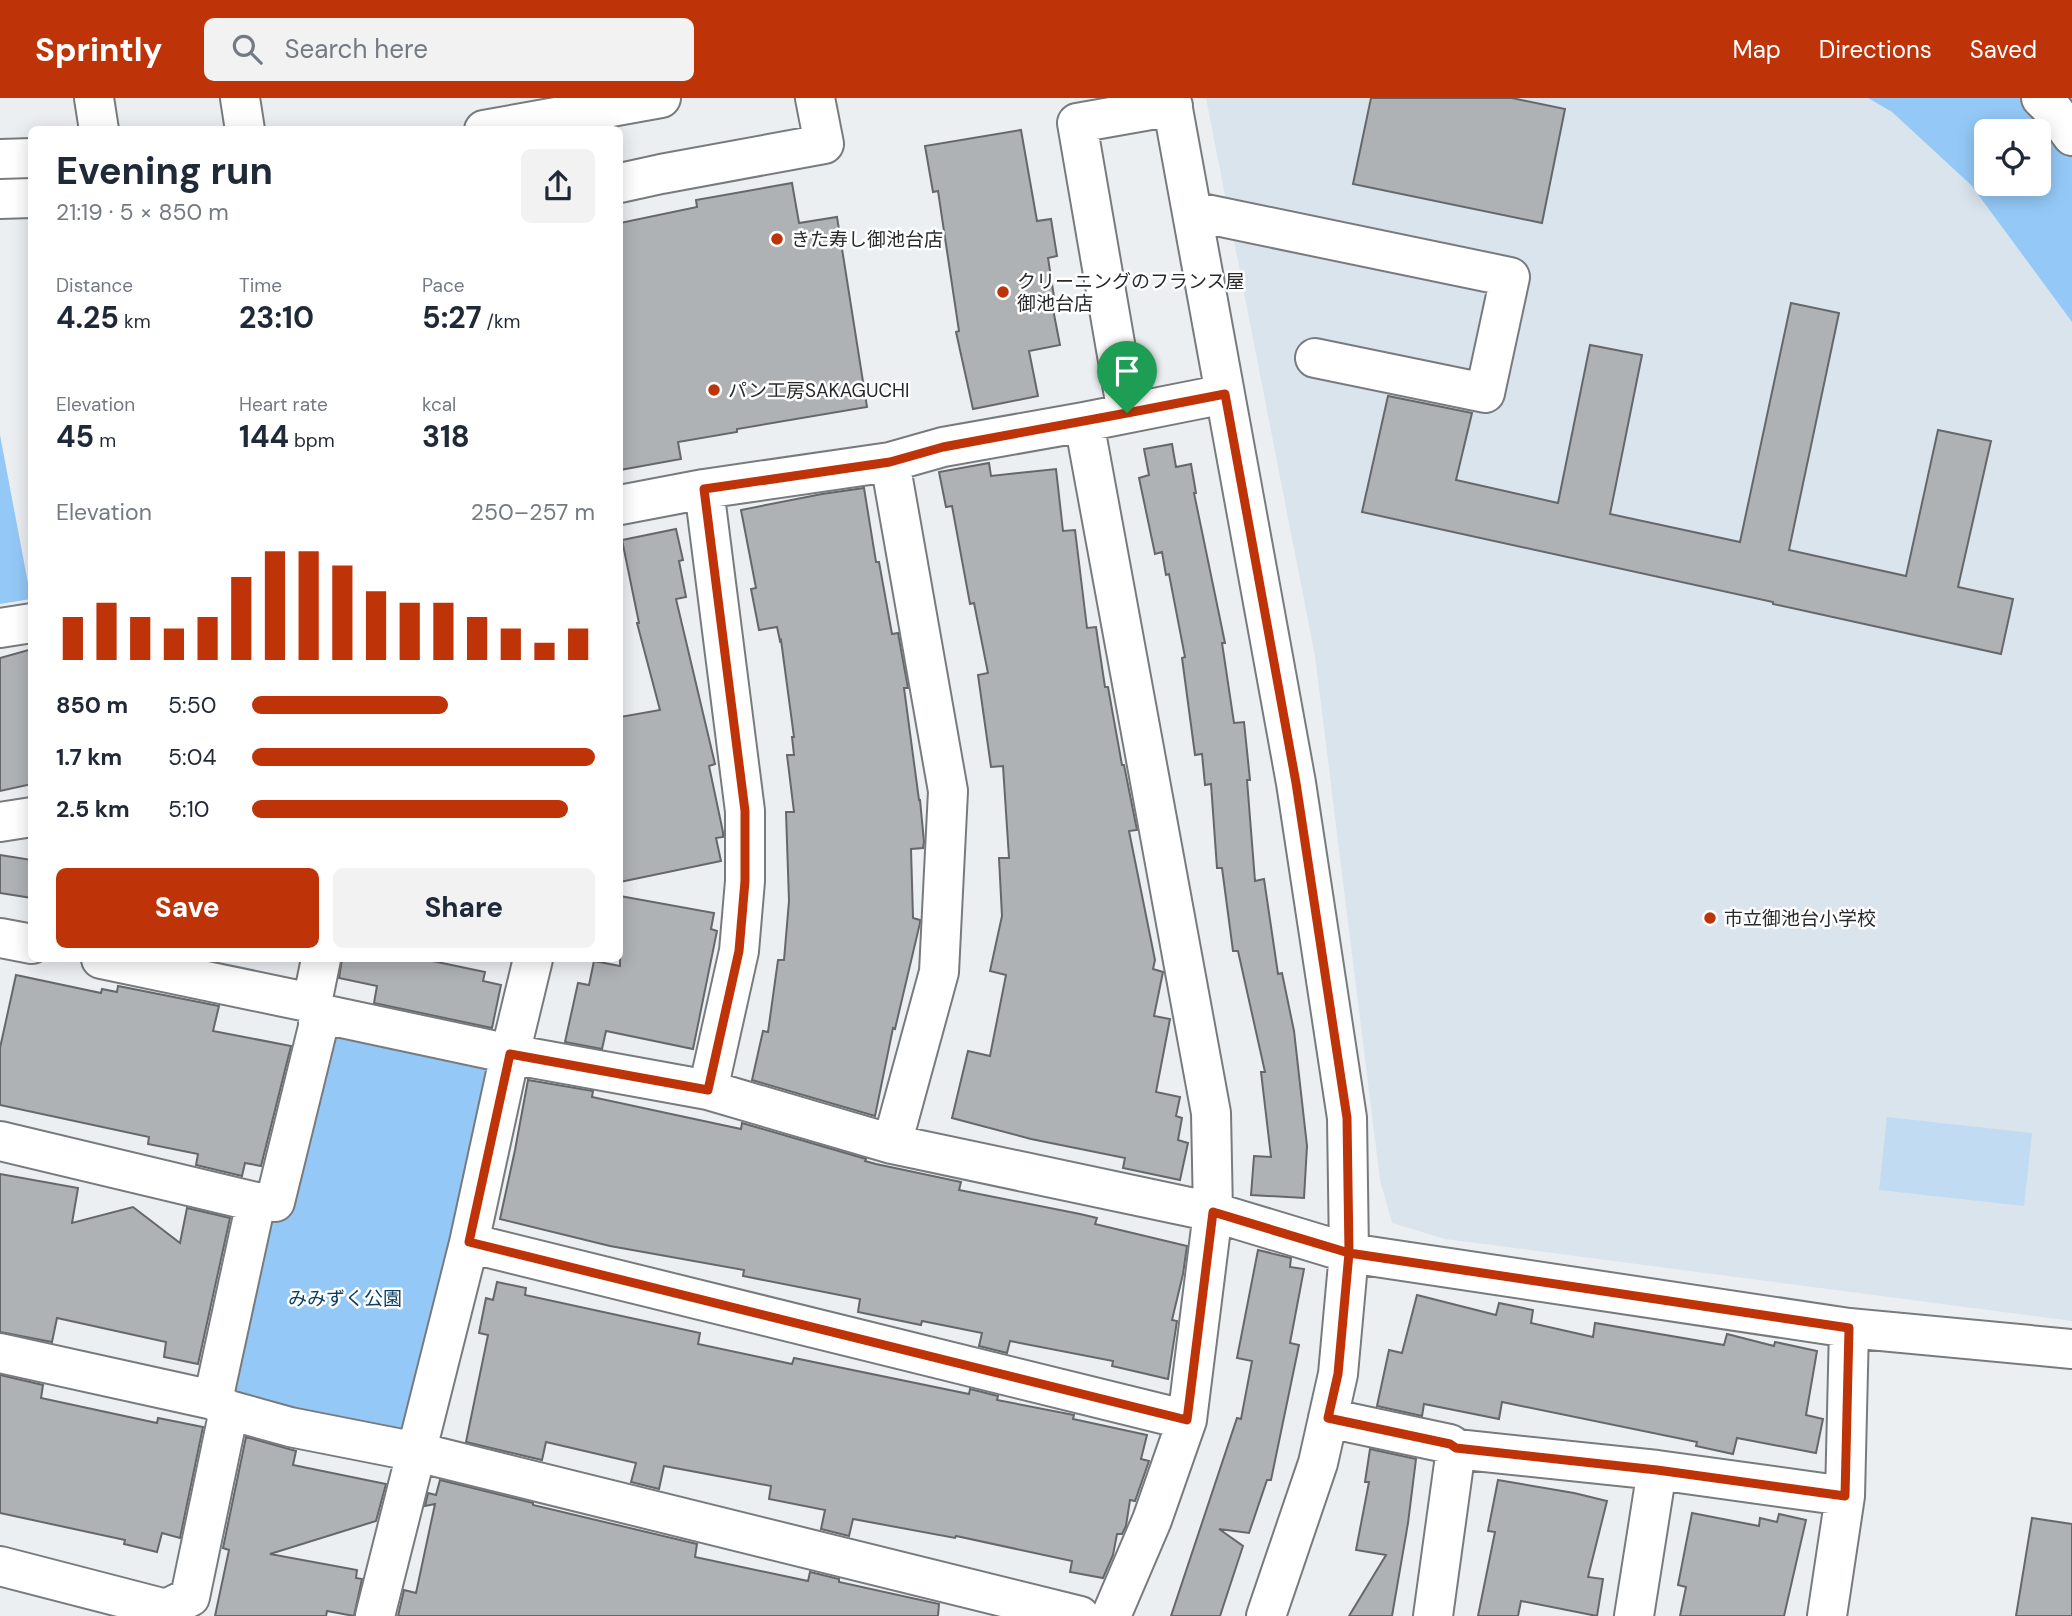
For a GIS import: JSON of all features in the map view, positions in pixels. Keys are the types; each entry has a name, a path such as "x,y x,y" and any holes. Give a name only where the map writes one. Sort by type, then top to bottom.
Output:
{"street":[{"path":"94,98 98,126"},
{"path":"240,98 244,126"},
{"path":"506,126 661,98"},
{"path":"623,182 824,145 815,98"},
{"path":"2041,98 2072,135"},
{"path":"1127,413 1077,123 1172,102 1296,783 1347,1118 1349,1253 1338,1374 1318,1463 1266,1616"},
{"path":"0,159 28,158"},
{"path":"0,199 28,198"},
{"path":"1192,211 1510,277 1485,393 1315,358"},
{"path":"623,504 704,489 890,462 943,447 1225,394"},
{"path":"1084,422 1210,1113 1213,1212 1187,1420 1152,1520 1111,1616"},
{"path":"890,462 948,791 939,972 892,1144"},
{"path":"704,489 745,811 745,881 739,951 708,1090"},
{"path":"0,628 28,624"},
{"path":"0,822 28,818"},
{"path":"0,938 28,943"},
{"path":"114,962 510,1054 708,1090 892,1144 1213,1212 1349,1253 1849,1328 2072,1349"},
{"path":"0,1141 256,1202 275,1202 318,1027 315,1008 321,962"},
{"path":"374,1616 469,1242 532,962"},
{"path":"0,1566 166,1612 190,1597 256,1202"},
{"path":"469,1242 1187,1420"},
{"path":"1826,1616 1845,1496 1849,1328"},
{"path":"0,1353 221,1405 290,1427 417,1452 1080,1616"},
{"path":"1328,1418 1450,1444 1456,1448 1657,1470 1845,1496"},
{"path":"1433,1616 1456,1448"},
{"path":"1634,1616 1657,1470"}],"shaded area":[{"name":"市立御池台小学校","path":"1206,98 1868,98 1892,112 1971,185 1974,196 1979,196 2072,322 2072,1321 1445,1239 1392,1223 1380,1180 1315,656"},
{"path":"1887,1117 2032,1133 2024,1206 1879,1190"}],"green space":[{"path":"1868,98 2072,98 2072,322 1979,196 2051,196 2051,119 1974,119 1974,189 1892,112"},
{"path":"0,435 28,583 28,599 0,604"},
{"name":"みみずく公園","path":"318,1027 493,1069 401,1447 226,1404"}],"building":[{"path":"1371,98 1512,98 1565,109 1542,223 1353,184"},
{"path":"1021,130 1037,221 1051,219 1057,256 1048,258 1055,303 1052,304 1060,345 1029,351 1038,396 973,409 956,332 959,331 938,191 933,192 925,146"},
{"path":"792,183 799,223 837,217 867,407 678,442 681,459 623,469 623,222 697,207 696,200"},
{"path":"1791,303 1839,313 1789,550 1906,576 1938,430 1991,441 1958,587 2013,599 2001,654 1362,512 1388,396 1472,413 1456,480 1558,503 1590,345 1642,355 1610,514 1740,542"},
{"path":"1172,444 1176,467 1191,464 1194,493 1225,643 1222,643 1234,723 1244,722 1255,881 1264,879 1278,974 1282,973 1294,1031 1307,1146 1304,1198 1251,1195 1254,1156 1271,1157 1261,1072 1265,1072 1238,951 1233,951 1222,868 1217,868 1211,784 1205,785 1202,754 1195,755 1182,658 1185,657 1169,574 1166,575 1162,552 1155,554 1139,478 1149,475 1144,449"},
{"path":"989,463 991,476 1056,469 1063,531 1075,530 1087,628 1096,627 1105,687 1108,687 1137,830 1129,831 1155,960 1153,969 1163,972 1154,1016 1170,1019 1156,1092 1180,1097 1176,1116 1182,1118 1178,1140 1188,1143 1180,1180 1123,1168 1125,1158 1031,1139 952,1118 968,1051 990,1056 1006,975 990,971 1002,916 999,858 1009,858 1003,766 991,767 978,675 988,673 974,603 970,604 952,506 946,507 939,472"},
{"path":"864,488 876,562 879,562 892,634 898,633 908,688 904,688 924,842 923,848 911,849 913,918 920,920 920,923 895,1029 893,1028 875,1116 752,1080 763,1031 768,1032 778,960 784,960 789,901 786,812 794,812 787,755 794,755 794,737 777,627 759,630 751,589 756,588 741,510"},
{"path":"676,529 683,560 679,561 686,597 676,599 715,764 709,766 723,837 716,838 721,861 623,881 623,716 660,710 637,623 623,540"},
{"path":"28,650 28,785 0,791 0,658"},
{"path":"0,855 28,859 28,897 0,893"},
{"path":"623,897 714,913 711,929 717,931 693,1049 606,1031 602,1049 565,1042 578,983 589,985 594,962 620,966 620,962 623,962"},
{"path":"342,962 437,962 485,972 483,981 501,985 492,1028 374,1003 377,986 339,978"},
{"path":"16,975 101,993 102,989 117,992 118,986 219,1006 213,1031 291,1046 261,1166 245,1163 242,1176 196,1165 198,1154 148,1144 149,1137 0,1105 0,1048"},
{"path":"528,1080 593,1091 592,1097 741,1129 742,1123 876,1164 961,1182 959,1190 1097,1218 1095,1224 1187,1246 1172,1320 1177,1321 1168,1379 1112,1366 1113,1361 1010,1341 1007,1353 979,1346 982,1333 922,1321 921,1325 858,1312 860,1299 743,1276 744,1270 610,1246 500,1219"},
{"path":"0,1174 78,1188 72,1223 133,1207 180,1243 187,1208 230,1218 198,1364 164,1357 166,1342 57,1318 52,1342 0,1332"},
{"path":"1258,1250 1291,1258 1290,1267 1304,1269 1290,1343 1299,1345 1271,1480 1267,1480 1249,1533 1219,1529 1243,1546 1220,1616 1171,1616 1237,1418 1241,1419 1252,1361 1237,1358"},
{"path":"497,1282 526,1288 525,1295 700,1333 698,1344 792,1364 794,1358 969,1394 970,1389 998,1396 997,1400 1074,1415 1073,1419 1147,1435 1141,1459 1149,1461 1135,1501 1130,1500 1126,1526 1122,1534 1117,1534 1113,1555 1103,1578 1070,1572 1072,1561 956,1536 955,1538 853,1519 849,1536 821,1529 825,1510 769,1499 771,1486 664,1466 659,1489 631,1482 636,1463 546,1442 542,1460 466,1442 488,1335 479,1333 486,1298 493,1300"},
{"path":"1417,1295 1496,1315 1499,1303 1533,1310 1531,1323 1593,1337 1595,1323 1724,1345 1727,1334 1774,1346 1775,1342 1817,1351 1806,1415 1823,1419 1816,1453 1737,1438 1733,1454 1696,1446 1697,1442 1502,1402 1499,1419 1424,1404 1422,1416 1377,1406 1389,1350 1402,1353"},
{"path":"0,1375 43,1385 41,1398 157,1423 158,1418 203,1427 180,1538 162,1533 157,1552 124,1544 125,1540 0,1513"},
{"path":"246,1437 296,1451 293,1465 386,1484 376,1521 270,1554 357,1570 356,1578 362,1579 354,1616 327,1611 326,1616 215,1616 229,1550 223,1548"},
{"path":"1370,1449 1416,1459 1392,1616 1349,1616 1386,1555 1356,1550 1369,1482 1365,1482"},
{"path":"440,1480 697,1544 695,1557 808,1581 810,1572 839,1579 839,1582 939,1604 938,1616 398,1616 404,1590 416,1593 435,1504 425,1506 428,1493 436,1495"},
{"path":"1498,1480 1607,1501 1588,1577 1603,1579 1597,1616 1521,1601 1518,1616 1478,1616 1495,1532 1488,1531"},
{"path":"1692,1513 1759,1526 1760,1518 1777,1522 1779,1514 1806,1520 1784,1616 1680,1616 1686,1587 1678,1585"},
{"path":"2032,1518 2072,1524 2072,1616 2016,1616"}],"place":[{"name":"きた寿し御池台店","path":"777,239"},
{"name":"クリーニングのフランス屋 御池台店","path":"1003,292"},
{"name":"パン工房SAKAGUCHI","path":"714,390"},
{"name":"市立御池台小学校","path":"1710,918"}],"route":[{"path":"1127,413 943,447 890,462 704,489 745,811 745,881 739,951 708,1090 510,1054 469,1242 1187,1420 1213,1212 1349,1253 1338,1374 1328,1418 1450,1444 1456,1448 1657,1470 1845,1496 1849,1328 1349,1253 1347,1118 1296,783 1225,394 1127,413"}]}
